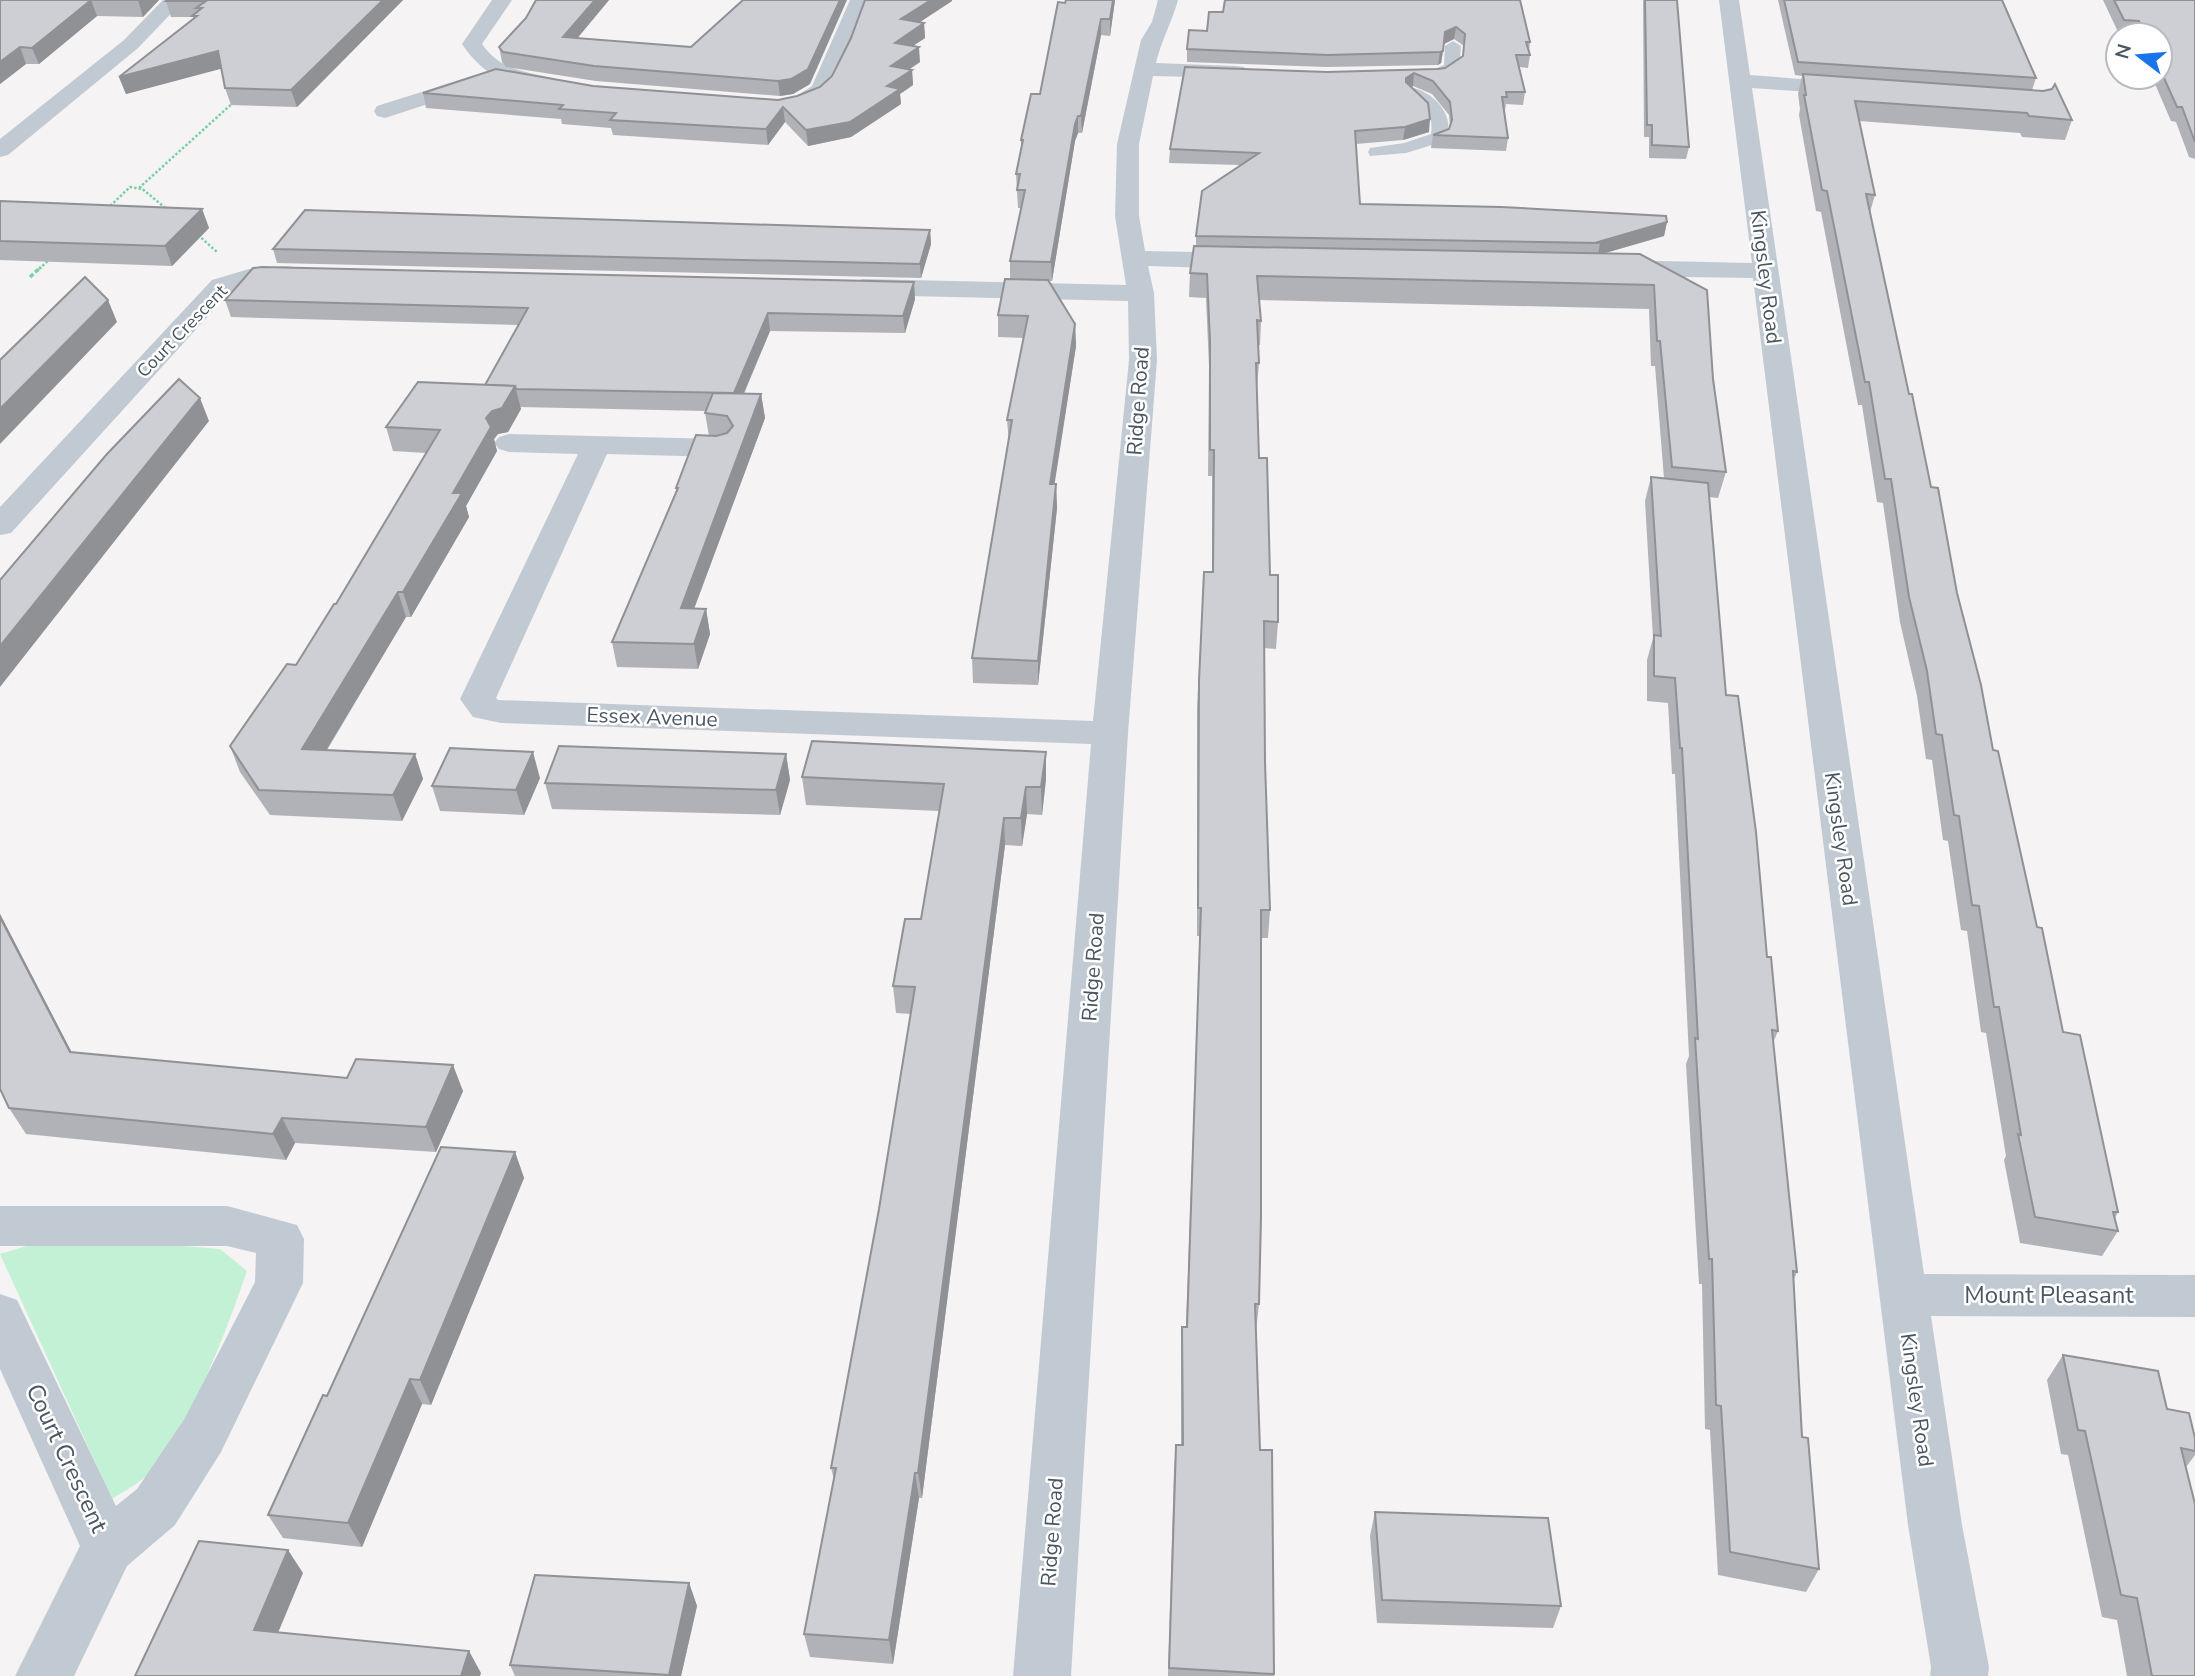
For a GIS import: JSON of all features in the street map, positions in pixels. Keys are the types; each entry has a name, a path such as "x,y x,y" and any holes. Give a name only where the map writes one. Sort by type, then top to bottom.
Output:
{"street":[{"path":"0,150 131,44 174,0"},
{"path":"498,74 479,56 472,44 502,0"},
{"path":"763,106 802,102 821,90 860,0"},
{"name":"Ridge Road","path":"1042,1676 1111,733 1143,360 1137,276 1128,216 1128,144 1151,40 1162,22 1168,0"},
{"name":"Kingsley Road","path":"1729,0 1903,1295 1935,1525 1960,1667 1959,1676"},
{"path":"1144,69 1251,73"},
{"path":"1414,93 1399,76 1435,73"},
{"path":"385,111 498,74 559,85"},
{"path":"1741,81 1875,90"},
{"path":"836,286 1137,276 1270,261"},
{"path":"1586,267 1765,271"},
{"name":"Court Crescent","path":"0,526 221,286 239,278 267,273 323,275"},
{"path":"509,443 719,448"},
{"name":"Essex Avenue","path":"596,446 478,699 486,709 501,712 1111,733"},
{"path":"0,1226 227,1226 280,1239 279,1283 203,1435 156,1507 108,1547"},
{"name":"Mount Pleasant","path":"1903,1295 2195,1296"},
{"name":"Court Crescent","path":"0,1315 108,1547 44,1676"}],"lane":[{"path":"1435,73 1451,68 1453,46"},
{"path":"1376,152 1406,148 1438,137 1440,132 1436,108 1414,93"}],"path":[{"path":"143,189 140,187 244,93"},
{"path":"100,215 130,187 143,189 173,214"},
{"path":"194,231 214,248"},
{"path":"30,277 60,251"}],"green space":[{"path":"60,1236 220,1249 247,1271 218,1350 179,1431 147,1475 112,1499 0,1254"}],"building":[{"path":"0,0 91,0 32,48 20,47 0,62"},
{"path":"167,0 383,0 291,90 225,88 218,51 119,77 197,16 192,16 202,8 196,8 206,1"},
{"path":"536,0 595,0 563,37 691,47 743,0 840,0 808,69 791,79 778,81 594,66 503,52 499,47 526,18"},
{"path":"865,0 931,0 901,19 924,23 895,43 919,47 891,66 912,70 887,86 900,89 850,122 806,130 783,107 766,129 610,120 616,113 559,109 563,105 423,93 496,69 593,86 778,100 820,87 832,76 851,38"},
{"path":"1066,0 1113,0 1110,19 1101,19 1081,116 1078,116 1075,124 1051,262 1010,261 1025,190 1017,190 1020,174 1016,174 1021,140 1031,94 1040,94 1058,2 1065,3"},
{"path":"1225,0 1520,0 1530,42 1526,42 1530,55 1516,55 1525,92 1506,92 1507,97 1502,97 1508,138 1433,135 1449,129 1452,120 1450,102 1433,81 1414,73 1406,78 1406,82 1428,103 1430,119 1405,127 1355,131 1360,204 1501,207 1666,216 1667,222 1598,242 1600,243 1196,236 1202,191 1259,153 1170,149 1185,67 1327,72 1437,69 1445,68 1463,56 1465,34 1456,27 1445,32 1443,51 1440,52 1327,55 1187,49 1189,30 1207,31 1209,12 1223,12"},
{"path":"1645,0 1677,0 1689,147 1652,145 1652,125 1647,125"},
{"path":"1784,0 2002,0 2036,78 1798,62"},
{"path":"2114,0 2195,0 2195,142 2182,107 2177,107 2170,91 2174,91 2174,21 2124,20"},
{"path":"1803,74 2043,91 2052,89 2055,84 2072,120 2029,116 2027,113 1855,101 1875,195 1866,194 1909,394 1912,394 1931,487 1938,488 1957,593 1981,685 1993,750 1998,751 2037,927 2042,928 2063,1032 2080,1035 2118,1212 2113,1212 2118,1231 2035,1217 2018,1134 2021,1135 1999,1007 1994,1007 1979,906 1972,905 1959,816 1954,815 1942,735 1936,734 1927,671 1909,597 1891,479 1885,479 1869,382 1865,382 1827,191 1822,190 1804,95"},
{"path":"0,201 202,209 165,246 0,241"},
{"path":"305,210 930,230 920,264 273,249"},
{"path":"1194,246 1640,254 1707,290 1713,379 1726,472 1672,467 1660,341 1657,341 1654,285 1257,276 1261,321 1257,320 1259,363 1256,363 1259,458 1267,458 1270,575 1278,575 1278,622 1264,621 1270,910 1261,910 1261,1216 1259,1304 1255,1304 1260,1450 1272,1450 1274,1674 1169,1668 1176,1445 1183,1445 1182,1327 1187,1327 1201,908 1198,908 1199,681 1204,572 1213,572 1214,450 1210,450 1207,274 1190,273"},
{"path":"253,268 914,282 903,316 768,313 734,393 516,389 515,386 485,385 528,308 225,300"},
{"path":"85,277 108,300 0,409 0,360"},
{"path":"1005,279 1048,280 1075,324 1050,484 1056,484 1038,661 972,658 1012,420 1007,420 1028,316 998,315"},
{"path":"179,379 200,398 0,646 0,580 107,454"},
{"path":"418,382 515,386 502,408 492,411 486,418 491,427 453,493 462,493 403,592 398,592 302,749 415,754 393,795 259,790 230,746 287,664 296,665 336,604 440,430 386,427"},
{"path":"713,393 761,394 681,608 706,609 694,644 612,642 678,488 696,435 716,436 727,433 733,426 727,416 705,413"},
{"path":"1651,477 1708,483 1726,695 1738,696 1756,832 1767,957 1771,957 1778,1031 1772,1030 1797,1272 1793,1271 1802,1437 1808,1438 1819,1569 1730,1552 1721,1406 1716,1405 1712,1259 1709,1259 1695,1038 1698,1039 1682,748 1675,678 1654,676 1654,635 1661,636"},
{"path":"812,741 1046,752 1041,787 1026,787 1021,818 1004,818 918,1473 915,1473 889,1640 804,1634 836,1468 831,1468 879,1209 915,987 893,986 905,919 921,919 944,784 802,777"},
{"path":"559,746 786,754 776,790 545,783"},
{"path":"450,748 533,752 516,790 432,786"},
{"path":"0,917 70,1052 347,1078 356,1059 453,1065 426,1127 282,1118 273,1134 9,1108 0,1089"},
{"path":"441,1147 515,1152 420,1380 410,1379 348,1523 268,1515 323,1395 327,1396"},
{"path":"2063,1355 2158,1371 2167,1409 2189,1413 2195,1451 2181,1448 2195,1504 2195,1676 2152,1676 2137,1598 2121,1595 2085,1431 2078,1430"},
{"path":"1375,1512 1548,1518 1561,1606 1382,1600"},
{"path":"199,1541 288,1550 254,1630 469,1651 461,1676 135,1676"},
{"path":"535,1575 689,1583 669,1675 510,1665"}]}
